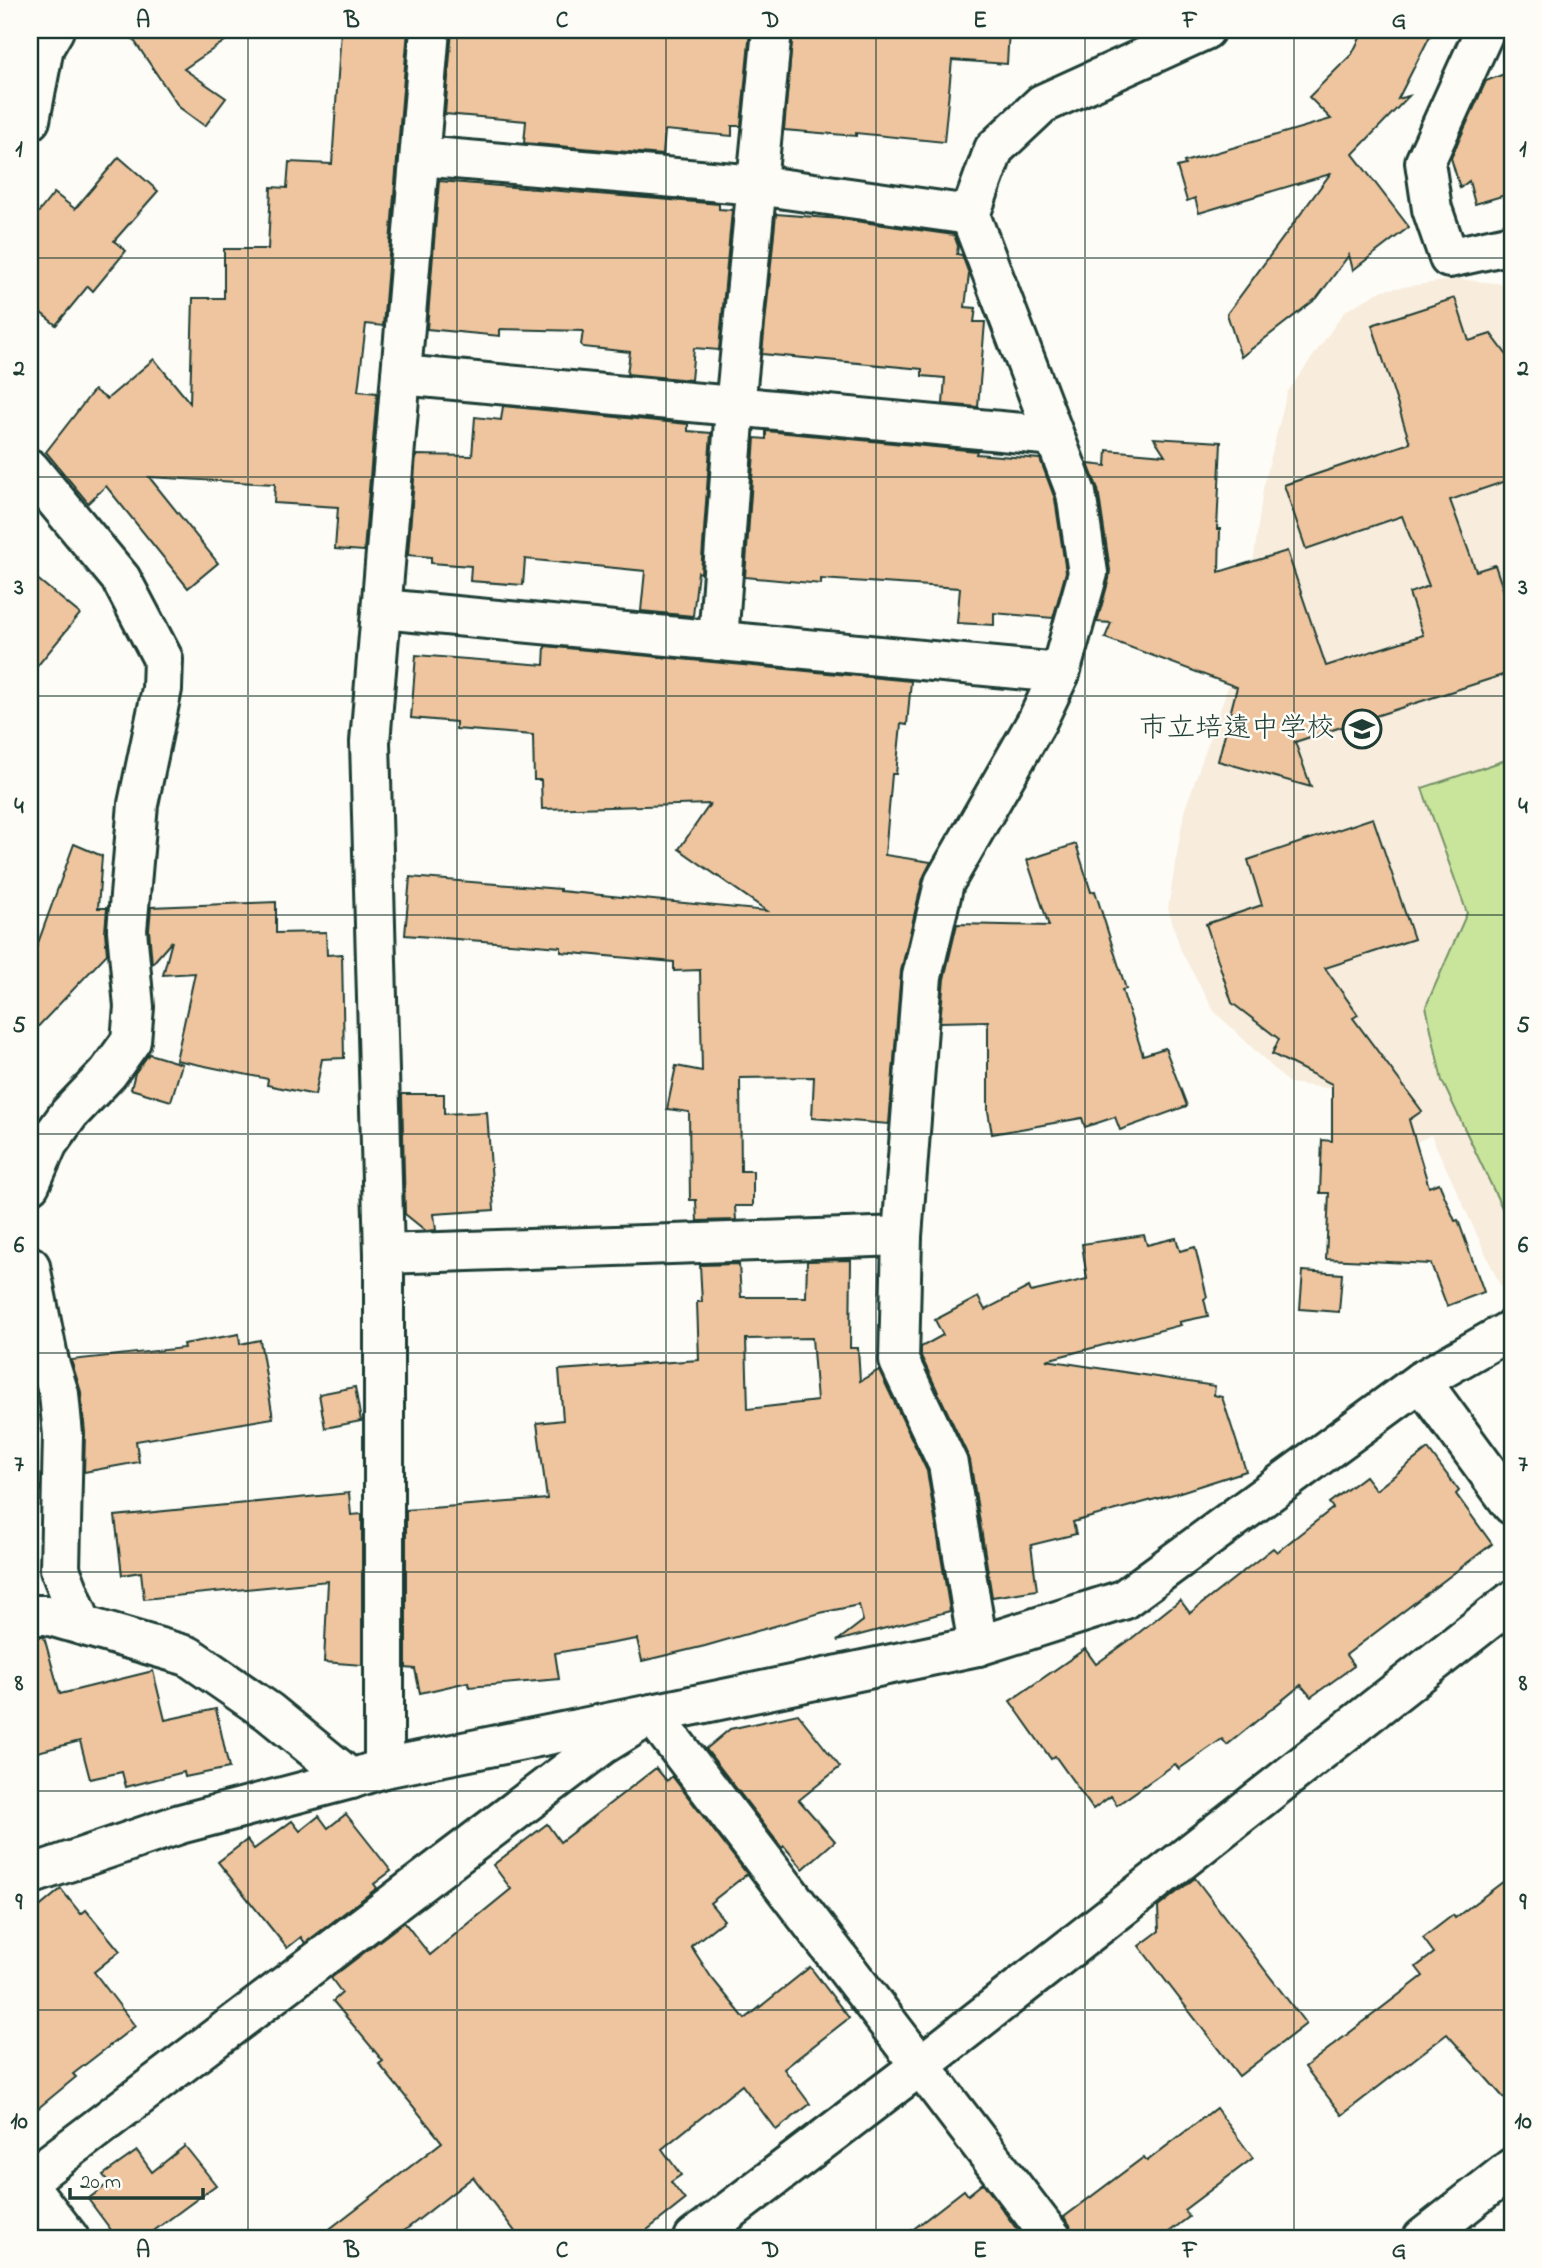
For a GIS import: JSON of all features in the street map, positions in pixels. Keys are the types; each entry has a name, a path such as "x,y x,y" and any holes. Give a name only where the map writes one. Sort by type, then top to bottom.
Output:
{"street":[{"path":"30,120 44,47 54,30"},
{"path":"368,1773 384,1254 370,742 430,30"},
{"path":"718,641 735,407 772,30"},
{"path":"978,1646 948,1464 899,1361 902,1236 922,976 944,883 1037,721 1060,673 1088,573 1076,492 970,215 994,149 1042,104 1205,30"},
{"path":"1485,30 1425,162 1432,209 1449,258 1512,244"},
{"path":"420,156 757,185 970,215"},
{"path":"401,374 1054,436"},
{"path":"30,469 121,579 163,659 162,689 138,804 127,930 134,1007 131,1041 108,1073 69,1114 48,1143 30,1184"},
{"path":"382,609 1060,673"},
{"path":"384,1254 902,1236"},
{"path":"30,1266 58,1394 63,1435 60,1569 82,1625"},
{"path":"30,1875 180,1824 368,1773 978,1646 1123,1600 1421,1381 1512,1329"},
{"path":"1421,1381 1512,1505"},
{"path":"694,2238 921,2065 1512,1601"},
{"path":"30,1615 47,1615 188,1656 269,1712 368,1773"},
{"path":"652,1714 1052,2238"},
{"path":"30,2179 601,1745 652,1714"},
{"path":"1423,2238 1512,2168"},
{"path":"30,2188 69,2238"}],"shaded area":[{"name":"市立培遠中学校","path":"1458,279 1512,285 1512,1283 1501,1287 1431,1135 1398,1151 1362,1093 1289,1083 1214,1011 1181,951 1168,908 1184,812 1242,647 1263,489 1287,393 1345,311 1383,290"}],"green space":[{"path":"1512,758 1512,1229 1442,1081 1426,1006 1467,913 1422,788"}],"building":[{"path":"127,30 241,30 184,69 226,98 205,126 179,107"},
{"path":"341,30 408,30 383,326 366,324 358,391 377,393 364,551 335,549 338,507 274,503 275,484 149,477 218,563 188,588 106,486 88,503 46,452 94,390 107,399 154,359 190,403 193,298 224,298 224,249 268,249 271,187 287,188 289,162 332,164"},
{"path":"452,30 750,30 741,126 732,126 732,136 665,130 663,155 524,143 526,121 445,114"},
{"path":"793,30 1009,30 1007,64 952,60 944,142 856,133 856,136 784,130"},
{"path":"1364,30 1433,30 1398,99 1409,96 1353,154 1409,227 1353,270 1349,255 1317,298 1241,357 1227,314 1330,174 1199,213 1195,198 1187,201 1177,167 1185,165 1184,162 1331,119 1309,97 1352,54"},
{"path":"1512,71 1512,193 1475,204 1469,181 1460,188 1451,158 1486,81"},
{"path":"119,157 158,191 114,241 126,251 93,291 88,286 56,325 30,304 30,223 54,193 75,209"},
{"path":"439,181 719,204 719,209 732,210 719,350 694,348 691,380 627,374 630,352 583,347 583,331 500,329 500,336 427,329"},
{"path":"776,214 841,219 954,235 958,246 957,254 962,255 969,274 965,307 976,308 974,322 985,322 978,407 943,404 945,378 922,376 922,369 762,354"},
{"path":"1455,298 1469,341 1491,334 1512,362 1512,479 1450,500 1476,571 1495,565 1512,616 1512,672 1295,742 1311,787 1218,761 1237,687 1105,638 1111,623 1097,622 1110,570 1098,489 1088,464 1106,466 1107,450 1165,455 1154,438 1221,442 1217,529 1220,529 1219,572 1287,551 1326,666 1423,635 1409,593 1429,586 1402,516 1306,549 1284,485 1410,443 1372,325"},
{"path":"503,406 688,424 688,431 711,433 701,573 698,572 693,616 641,611 645,571 525,559 523,585 470,581 471,566 431,563 431,557 408,555 416,455 472,456 475,417 501,420"},
{"path":"766,431 1040,459 1055,499 1066,572 1053,618 994,613 994,625 957,623 960,588 821,579 821,584 745,577 755,438 766,439"},
{"path":"30,573 80,614 30,675"},
{"path":"545,646 911,681 907,725 901,724 896,774 892,774 885,855 931,862 923,878 901,971 889,1124 812,1118 814,1077 740,1078 741,1171 753,1171 753,1206 735,1206 736,1220 697,1221 696,1200 690,1200 689,1112 667,1109 676,1066 702,1071 700,970 674,971 674,962 561,952 561,947 405,935 410,877 560,889 767,911 679,849 710,804 542,809 541,780 534,780 533,735 456,729 456,722 411,718 416,655 544,665"},
{"path":"1373,818 1414,939 1325,968 1358,1015 1353,1018 1422,1111 1409,1120 1429,1187 1439,1183 1455,1221 1458,1220 1484,1292 1447,1306 1431,1264 1326,1259 1329,1193 1320,1193 1322,1140 1332,1141 1332,1084 1272,1054 1279,1039 1232,1003 1206,924 1262,905 1248,860"},
{"path":"74,844 102,856 98,908 107,908 107,954 30,1035 30,965"},
{"path":"1076,844 1091,892 1095,891 1126,989 1122,990 1143,1055 1165,1048 1187,1106 1120,1130 1115,1117 1085,1127 1082,1118 992,1134 988,1111 988,1021 940,1022 944,979 957,924 1049,926 1027,860"},
{"path":"276,902 276,933 326,932 327,955 342,954 344,1058 322,1059 315,1095 267,1085 268,1079 176,1060 195,973 163,975 172,941 152,964 149,930 151,907"},
{"path":"149,1054 182,1064 171,1101 131,1089 135,1073"},
{"path":"402,1094 444,1094 444,1114 487,1112 494,1210 434,1214 436,1230 426,1231 405,1214"},
{"path":"1144,1235 1147,1245 1176,1238 1180,1251 1195,1247 1207,1297 1204,1299 1208,1316 1046,1360 1215,1386 1214,1395 1222,1397 1246,1471 1073,1522 1076,1534 1031,1545 1037,1590 992,1597 970,1460 921,1356 921,1347 943,1335 935,1320 978,1297 985,1310 1029,1287 1031,1292 1087,1279 1082,1244"},
{"path":"851,1260 850,1348 858,1348 860,1381 879,1370 927,1471 950,1611 837,1641 863,1621 859,1605 642,1661 637,1639 555,1653 559,1679 469,1687 468,1682 420,1693 415,1669 406,1668 406,1510 547,1499 537,1423 563,1420 559,1370 699,1360 697,1302 702,1302 700,1265 739,1264 741,1297 806,1297 807,1261","holes":["812,1338 817,1401 748,1409 746,1339"]},
{"path":"1303,1271 1342,1274 1339,1312 1300,1309"},
{"path":"239,1334 240,1344 260,1340 273,1418 136,1441 139,1462 84,1472 85,1433 81,1392 71,1360 184,1348 183,1344"},
{"path":"355,1387 361,1421 325,1428 319,1394"},
{"path":"1428,1449 1459,1491 1456,1494 1492,1544 1346,1655 1354,1666 1311,1697 1301,1685 1227,1745 1222,1739 1179,1769 1175,1764 1117,1805 1111,1796 1093,1809 1055,1756 1051,1759 1010,1701 1085,1649 1096,1664 1180,1600 1190,1613 1273,1548 1277,1552 1333,1508 1329,1503 1365,1476 1376,1490"},
{"path":"349,1493 351,1515 362,1514 362,1665 324,1662 328,1581 144,1599 141,1572 122,1575 115,1516"},
{"path":"30,1637 44,1637 60,1694 153,1671 165,1720 216,1709 229,1768 185,1777 184,1772 126,1787 122,1772 90,1779 80,1741 30,1754"},
{"path":"798,1714 840,1767 799,1800 835,1841 803,1869 784,1846 782,1848 706,1749 730,1729"},
{"path":"656,1768 667,1781 672,1776 747,1874 710,1903 724,1920 691,1946 711,1977 745,2019 810,1967 849,2018 784,2069 810,2104 776,2130 742,2085 662,2149 681,2175 671,2182 685,2200 637,2238 520,2238 473,2177 395,2238 318,2238 442,2142 379,2064 383,2061 333,2001 342,1993 331,1978 404,1922 430,1955 511,1889 493,1865 547,1824 560,1842"},
{"path":"346,1814 391,1871 374,1884 377,1888 305,1943 301,1937 287,1948 218,1862 247,1840 254,1849 292,1821 300,1831 319,1816 328,1828"},
{"path":"1512,1875 1512,2107 1447,2034 1342,2115 1305,2067 1423,1976 1416,1967 1434,1953 1423,1938 1453,1915 1455,1918"},
{"path":"1195,1878 1306,2024 1239,2076 1139,1946 1159,1931 1158,1907"},
{"path":"61,1889 81,1914 86,1910 120,1951 94,1972 135,2026 73,2074 76,2077 30,2115 30,1915"},
{"path":"1216,2108 1253,2158 1184,2210 1189,2217 1161,2238 1073,2238 1070,2225 1064,2217 1144,2157 1147,2161"},
{"path":"185,2146 216,2185 144,2238 117,2238 88,2199 109,2183 103,2175 137,2151 152,2172"},
{"path":"983,2183 1023,2238 902,2238 964,2190 968,2195"}],"place":[{"name":"市立培遠中学校","path":"1362,729"}]}
